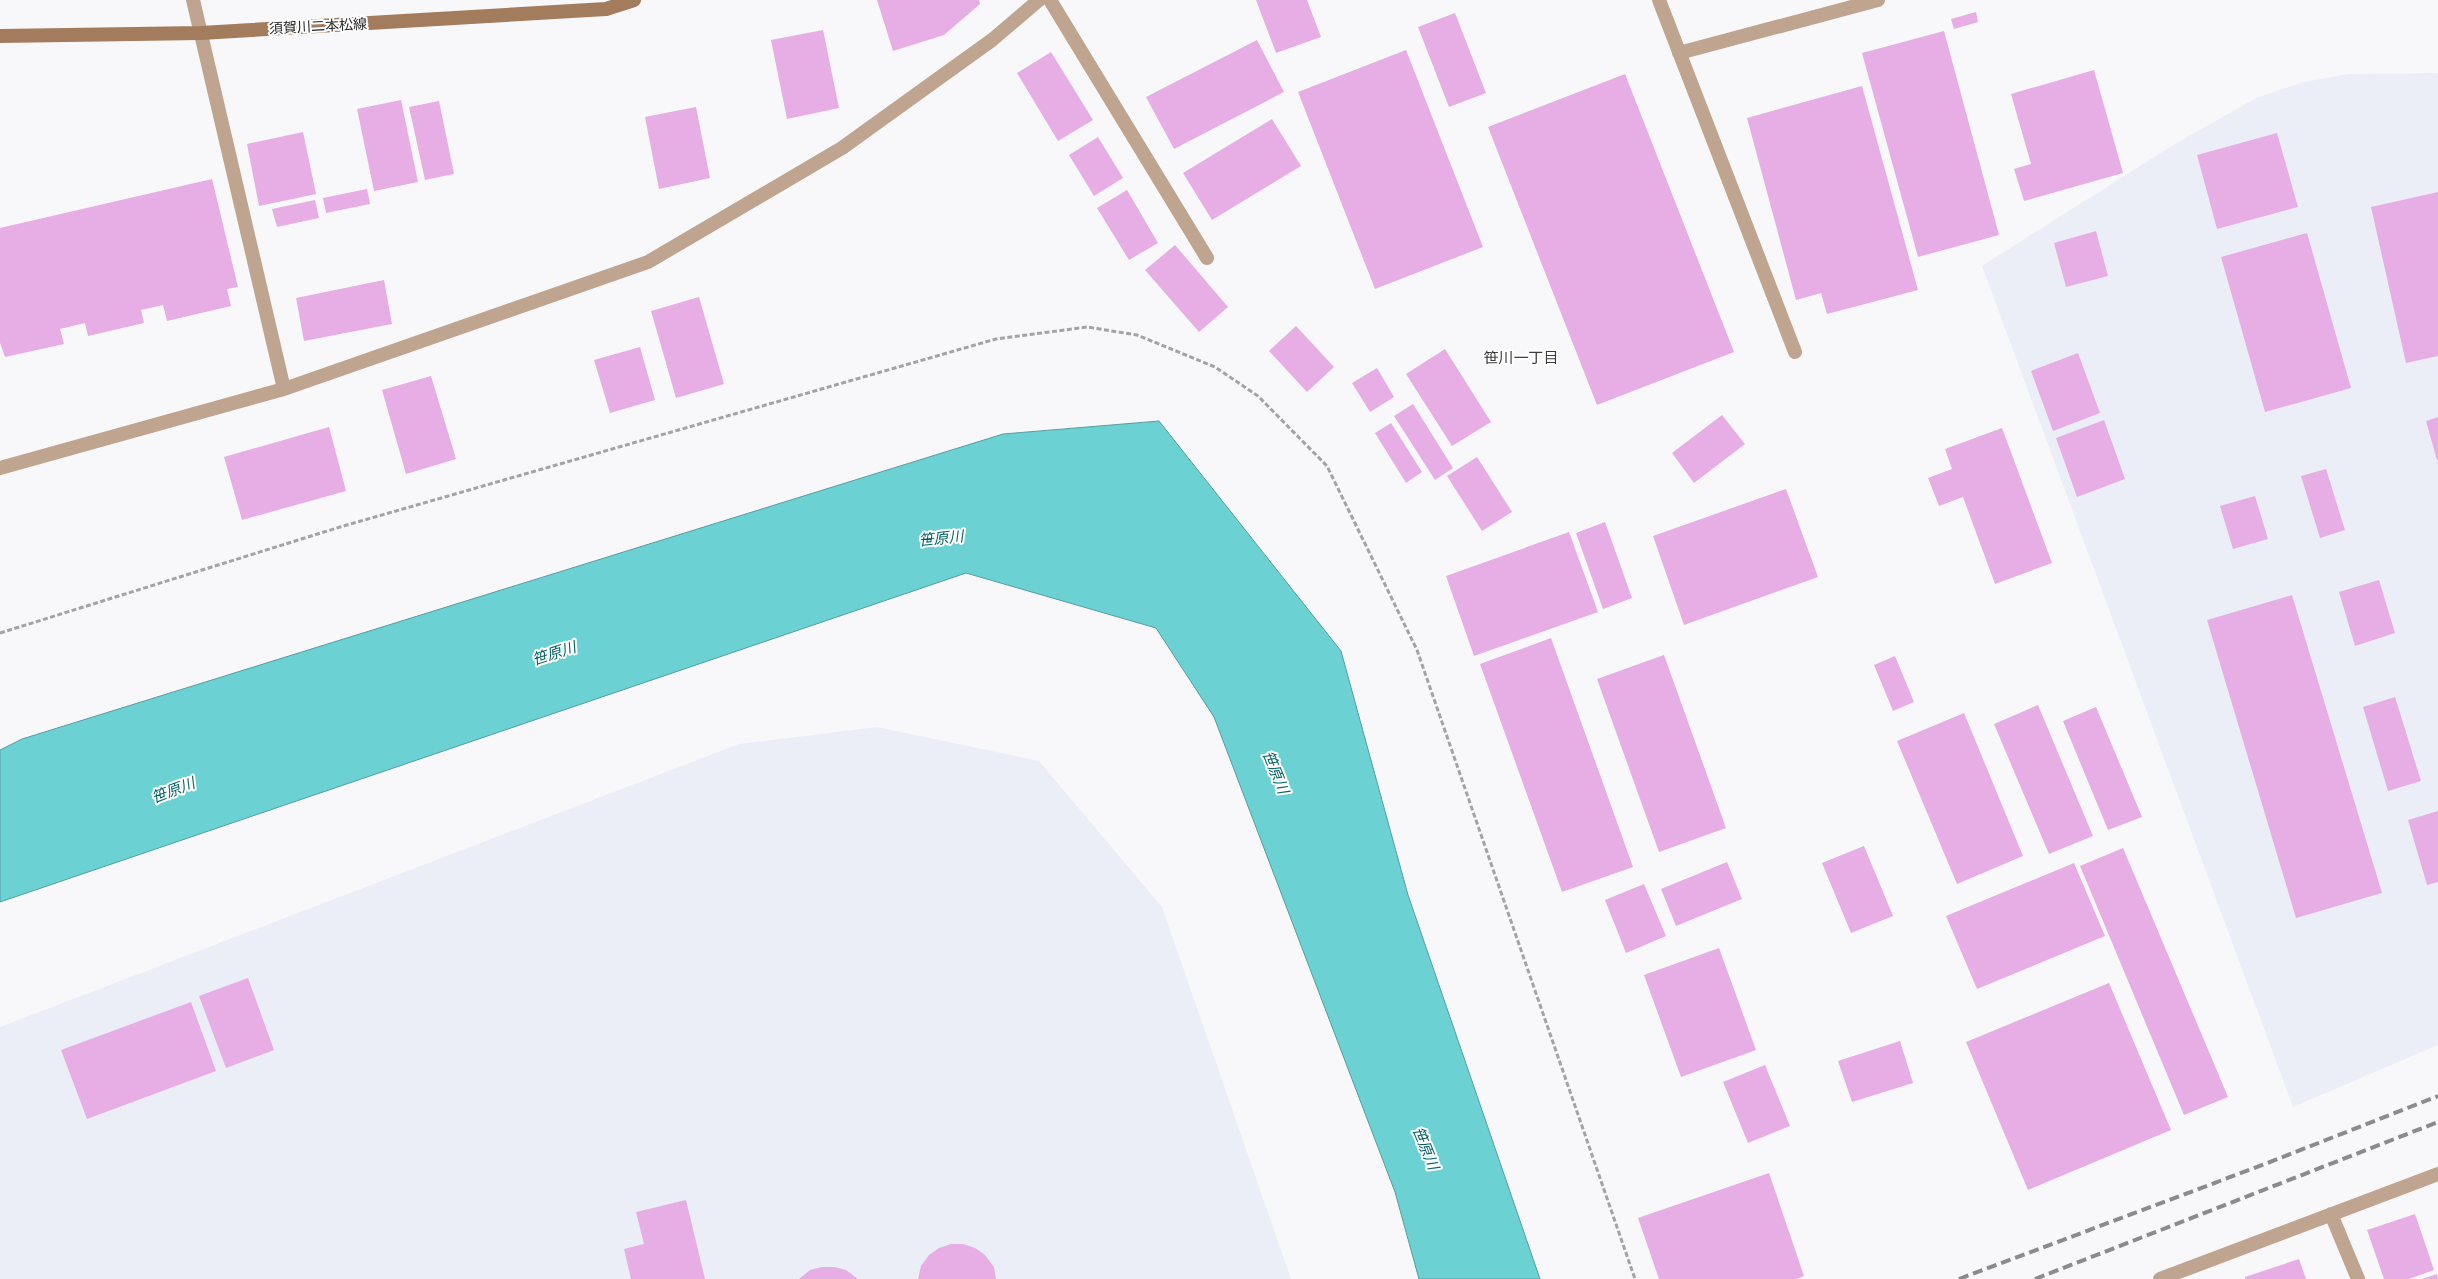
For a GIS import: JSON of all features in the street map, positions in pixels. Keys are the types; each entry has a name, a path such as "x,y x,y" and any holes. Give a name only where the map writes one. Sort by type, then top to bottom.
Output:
{"main road":[{"name":"須賀川二本松線","path":"0,36 201,33 606,8 634,0"}],"street":[{"path":"193,0 284,389"},
{"path":"0,468 284,389 648,262 842,148 992,40 1039,0"},
{"path":"1050,0 1207,258"},
{"path":"1659,0 1795,352"},
{"path":"1679,53 1878,0"},
{"path":"2160,1279 2438,1174"},
{"path":"2331,1214 2358,1279"}],"path":[{"path":"0,633 340,527 996,339 1087,327 1137,335 1215,367 1258,396 1327,466 1418,650 1635,1279"}],"shaded area":[{"path":"2438,73 2438,1045 2293,1107 1982,266 2170,147 2256,98 2304,82 2348,74"},
{"path":"877,727 1039,761 1162,907 1291,1279 0,1279 0,1027 739,744"}],"water":[{"name":"笹原川","path":"1159,421 1341,651 1408,895 1540,1279 1419,1279 1395,1192 1214,717 1156,628 966,573 0,902 0,750 22,739 1003,434"}],"building":[{"path":"877,0 979,0 980,4 944,35 893,51"},
{"path":"1256,0 1307,0 1321,37 1276,53"},
{"path":"1976,12 1978,22 1954,29 1951,19"},
{"path":"1455,13 1486,93 1449,107 1418,27"},
{"path":"823,30 839,108 787,119 771,40"},
{"path":"1944,31 1999,235 1918,257 1862,53"},
{"path":"1257,40 1284,92 1174,149 1146,97"},
{"path":"1406,50 1483,247 1375,289 1298,92"},
{"path":"1051,52 1093,120 1058,141 1017,73"},
{"path":"2094,70 2123,173 2024,201 2014,169 2031,164 2011,94"},
{"path":"1625,74 1734,352 1597,405 1488,127"},
{"path":"1862,86 1918,290 1827,314 1821,293 1796,300 1747,118"},
{"path":"401,100 418,182 374,191 357,109"},
{"path":"439,101 454,174 425,180 409,107"},
{"path":"696,107 710,178 659,189 645,117"},
{"path":"1272,119 1301,166 1212,220 1183,173"},
{"path":"303,132 316,194 259,206 247,144"},
{"path":"2277,133 2298,207 2217,229 2197,155"},
{"path":"1098,137 1123,178 1094,196 1069,155"},
{"path":"212,179 238,287 227,289 231,306 167,321 163,305 141,310 144,323 88,336 85,323 60,329 64,344 5,357 0,343 0,228"},
{"path":"367,189 370,204 326,213 323,198"},
{"path":"1127,190 1158,243 1129,260 1097,208"},
{"path":"2438,192 2438,356 2406,363 2371,207"},
{"path":"315,200 319,218 277,227 272,209"},
{"path":"2096,231 2108,276 2066,287 2054,243"},
{"path":"2307,233 2351,388 2265,412 2221,257"},
{"path":"1175,245 1228,307 1199,332 1145,270"},
{"path":"384,280 392,324 304,341 296,298"},
{"path":"699,297 724,384 676,398 651,311"},
{"path":"1296,326 1334,367 1307,392 1269,351"},
{"path":"640,347 655,400 610,413 594,360"},
{"path":"1445,349 1491,422 1452,446 1406,374"},
{"path":"2078,353 2100,413 2053,431 2031,371"},
{"path":"1377,368 1394,397 1370,412 1352,383"},
{"path":"431,376 456,459 406,474 382,390"},
{"path":"1413,404 1453,468 1435,480 1394,416"},
{"path":"1722,415 1745,444 1694,483 1672,453"},
{"path":"2438,417 2438,460 2437,460 2426,421"},
{"path":"2104,420 2125,479 2077,497 2056,438"},
{"path":"1391,423 1422,472 1406,483 1375,433"},
{"path":"329,427 346,491 242,520 224,457"},
{"path":"2002,428 2052,563 1995,584 1963,497 1939,506 1928,478 1952,469 1945,449"},
{"path":"1477,457 1512,512 1482,531 1447,476"},
{"path":"2326,469 2345,530 2320,538 2301,476"},
{"path":"1786,489 1818,577 1684,625 1653,536"},
{"path":"2255,496 2268,539 2233,549 2220,506"},
{"path":"1605,522 1632,598 1603,609 1576,533"},
{"path":"1569,532 1598,612 1474,656 1446,576"},
{"path":"2379,580 2395,633 2355,646 2339,592"},
{"path":"2292,595 2382,893 2296,918 2207,620"},
{"path":"1551,638 1633,867 1562,892 1480,664"},
{"path":"1664,655 1726,828 1659,852 1597,679"},
{"path":"1895,656 1914,702 1893,711 1874,665"},
{"path":"2395,697 2421,781 2388,791 2363,707"},
{"path":"2038,705 2093,836 2049,854 1994,724"},
{"path":"2096,707 2142,817 2108,830 2063,721"},
{"path":"1964,713 2023,856 1957,884 1897,741"},
{"path":"2438,811 2438,882 2427,885 2408,820"},
{"path":"1864,846 1893,916 1851,933 1822,863"},
{"path":"2123,848 2228,1097 2184,1115 2080,866"},
{"path":"1727,862 1742,899 1676,926 1661,889"},
{"path":"2074,863 2105,936 1977,989 1946,916"},
{"path":"1644,884 1666,936 1626,953 1605,900"},
{"path":"1719,948 1756,1050 1681,1077 1644,975"},
{"path":"248,978 274,1050 226,1068 199,996"},
{"path":"2109,983 2171,1130 2028,1190 1966,1042"},
{"path":"191,1002 216,1071 87,1119 61,1050"},
{"path":"1900,1041 1913,1083 1852,1102 1838,1061"},
{"path":"1765,1065 1790,1126 1748,1143 1723,1082"},
{"path":"1769,1173 1804,1276 1797,1279 1659,1279 1638,1218"},
{"path":"686,1200 705,1279 631,1279 624,1249 644,1244 636,1212"},
{"path":"2415,1214 2434,1270 2409,1279 2384,1279 2367,1230"},
{"path":"951,1244 963,1244 975,1248 985,1255 994,1267 996,1279 918,1279 921,1266 929,1255 939,1248"},
{"path":"2299,1259 2306,1279 2245,1279 2245,1277"},
{"path":"822,1267 846,1270 858,1279 799,1279 810,1270"},
{"path":"2437,1274 2438,1279 2422,1279"}],"railway":[{"path":"1959,1279 2265,1164 2438,1096"},
{"path":"2035,1279 2438,1122"}],"district":[{"name":"笹川一丁目","path":"1521,357"}]}
